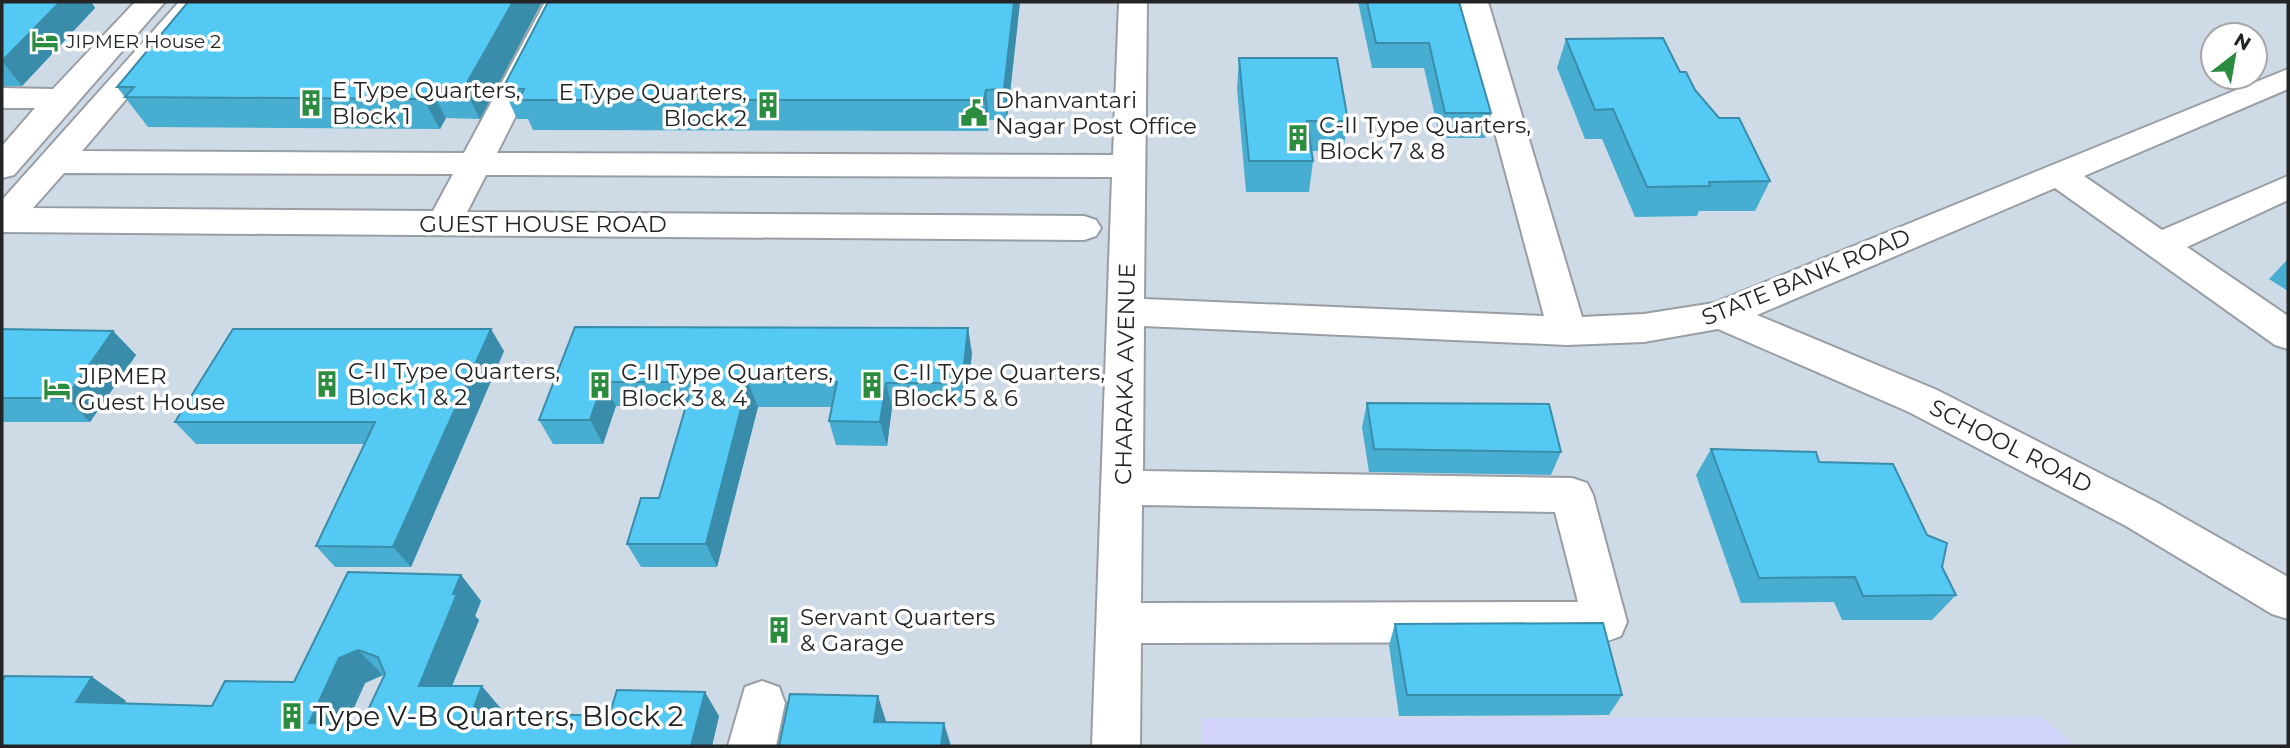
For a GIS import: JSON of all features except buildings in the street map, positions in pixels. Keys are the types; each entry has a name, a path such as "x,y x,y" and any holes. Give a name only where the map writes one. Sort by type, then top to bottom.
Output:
{"street":[{"path":"2,167 151,2"},
{"path":"3,220 195,2"},
{"path":"444,223 559,2"},
{"name":"CHARAKA AVENUE","path":"1116,746 1133,2"},
{"path":"1474,2 1567,331"},
{"name":"STATE BANK ROAD","path":"1126,312 1567,331 1631,331 1678,326 1721,315 2288,78"},
{"path":"2,98 61,99"},
{"path":"54,162 1129,166"},
{"path":"2057,173 2288,335"},
{"path":"2160,245 2288,187"},
{"name":"GUEST HOUSE ROAD","path":"1084,228 1129,208"},
{"name":"GUEST HOUSE ROAD","path":"3,220 1084,228 1128,247"},
{"name":"SCHOOL ROAD","path":"1721,315 1923,401 2141,514 2288,600"},
{"path":"1119,623 1605,622 1572,495 1122,488"}],"shaded area":[{"path":"2,2 2288,2 2288,746 2,746"},
{"path":"2041,717 2075,746 1203,746 1202,718"}],"place":[{"name":"JIPMER House 2","path":"45,41"},
{"name":"E Type Quarters, Block 1","path":"311,103"},
{"name":"E Type Quarters, Block 2","path":"768,105"},
{"name":"Dhanvantari Nagar Post Office","path":"974,113"},
{"name":"C-II Type Quarters, Block 7 & 8","path":"1298,138"},
{"name":"C-II Type Quarters, Block 1 & 2","path":"327,384"},
{"name":"C-II Type Quarters, Block 3 & 4","path":"600,385"},
{"name":"C-II Type Quarters, Block 5 & 6","path":"872,385"},
{"name":"JIPMER Guest House","path":"57,389"},
{"name":"Servant Quarters & Garage","path":"779,630"},
{"name":"Type V-B Quarters, Block 2","path":"292,716"}]}
